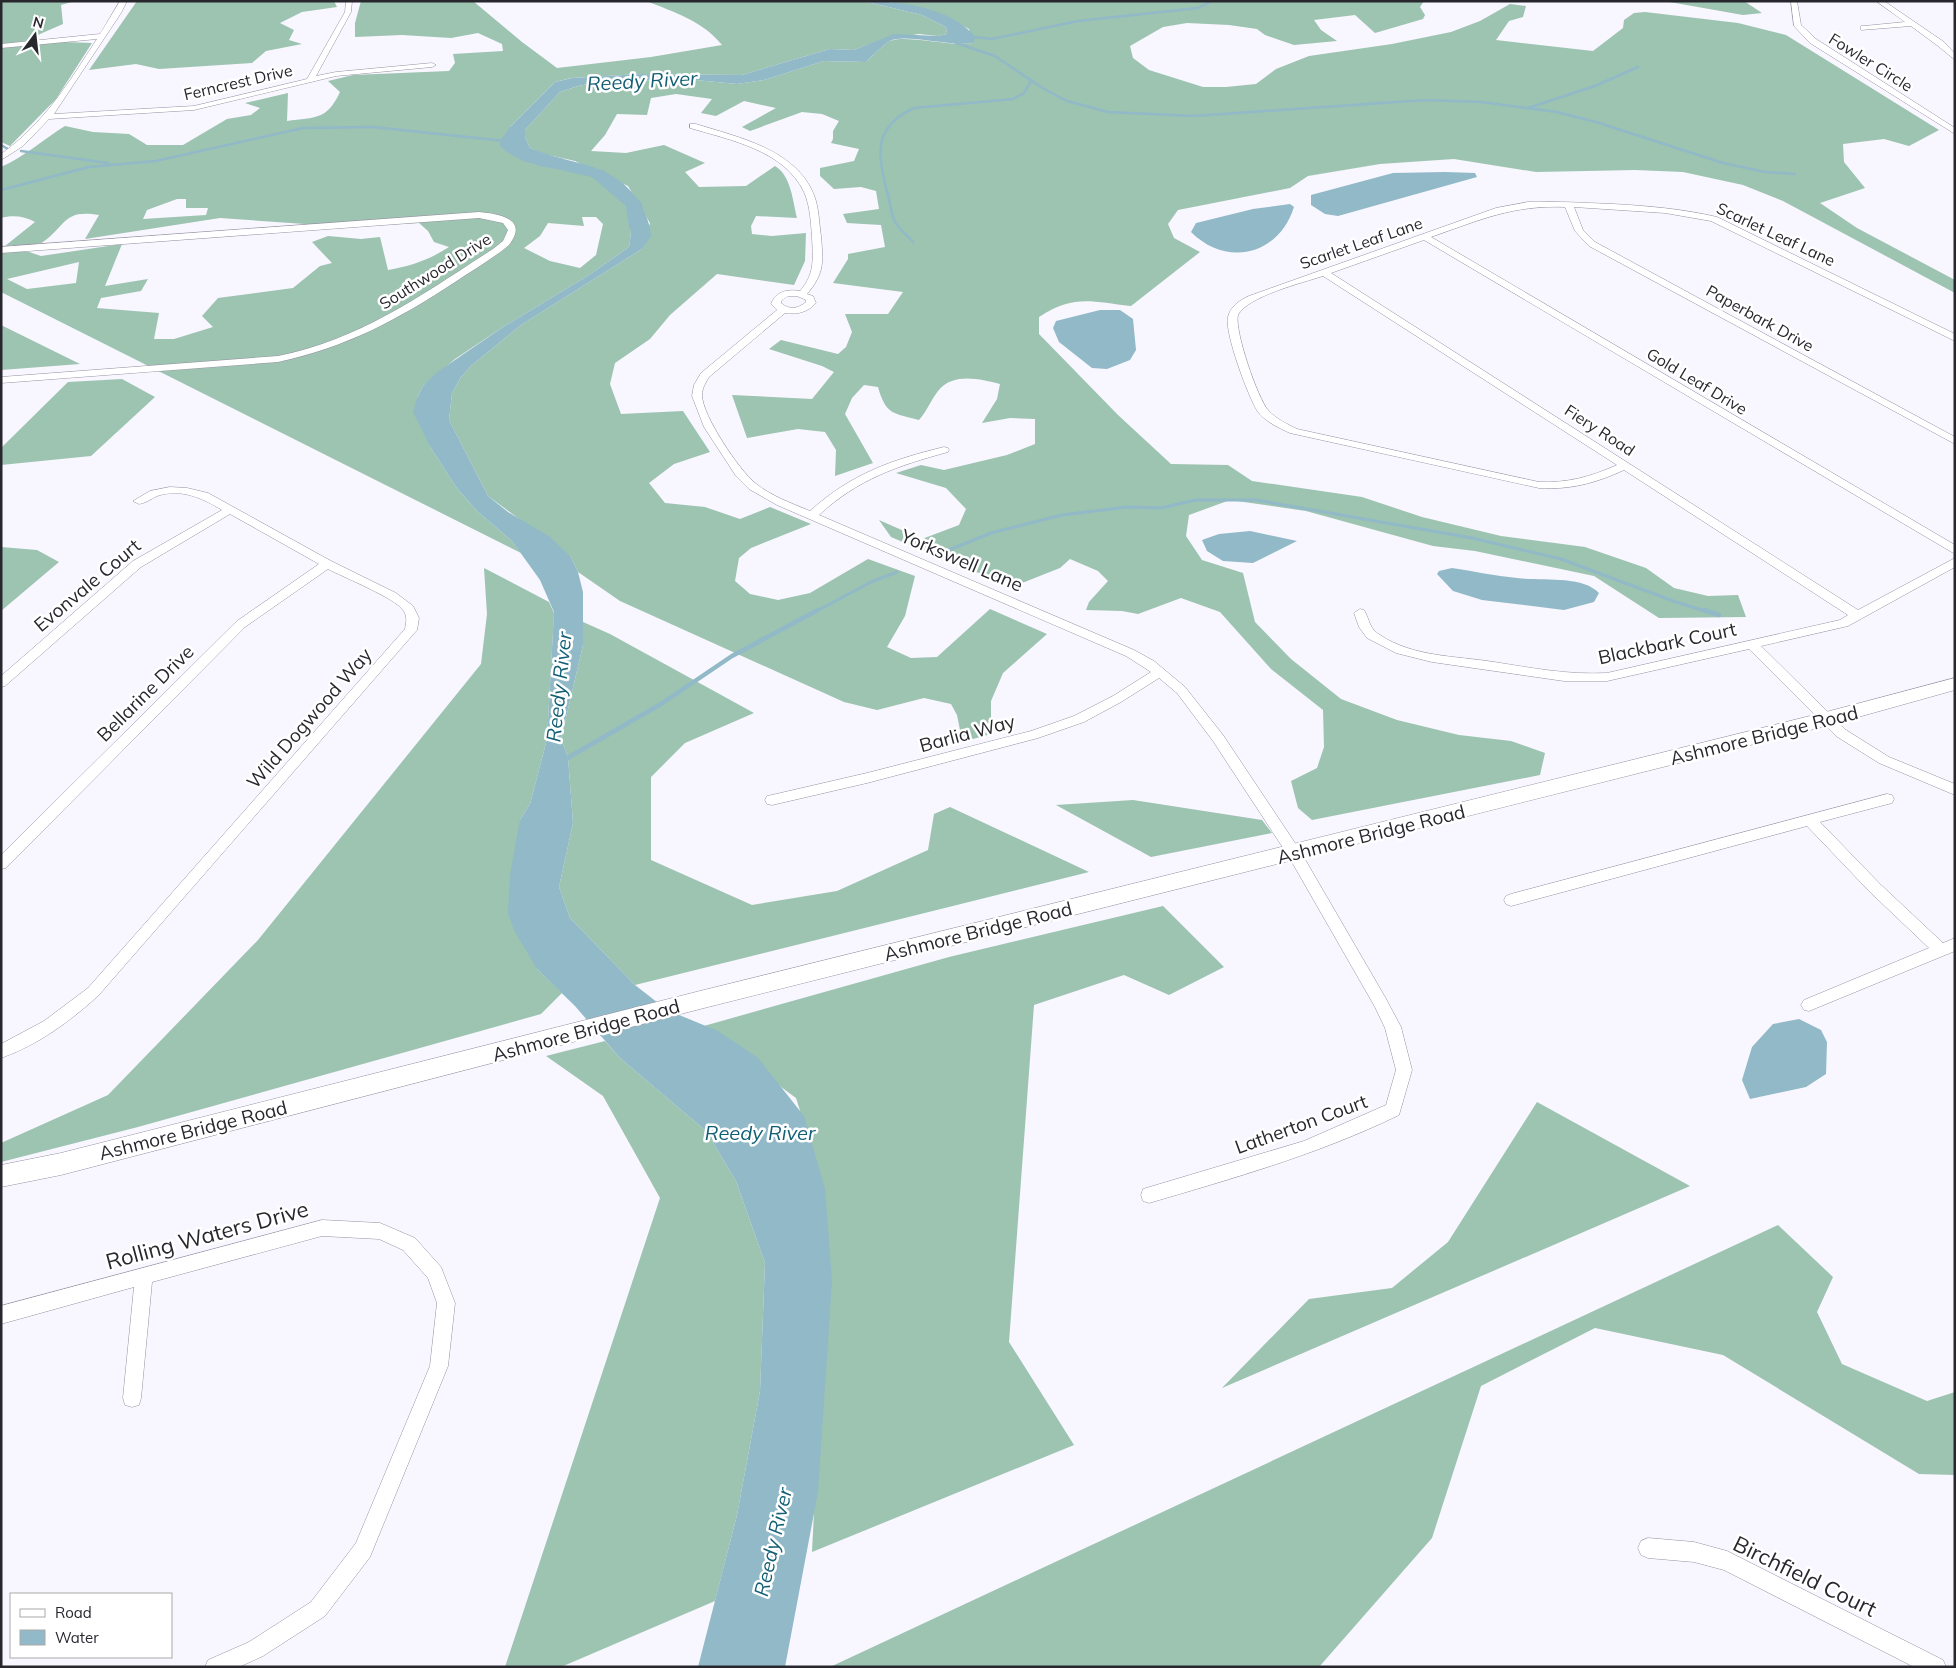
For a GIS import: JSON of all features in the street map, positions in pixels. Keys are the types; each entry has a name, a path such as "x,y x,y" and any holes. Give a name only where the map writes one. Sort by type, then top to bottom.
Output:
{"main road":[{"name":"Ashmore Bridge Road","path":"1,1176 61,1164 700,1000 1826,719 1955,684"}],"street":[{"path":"1,158 31,137 48,117 124,1"},
{"path":"311,78 348,12 349,1"},
{"name":"Fowler Circle","path":"1794,1 1798,26 1813,41 1955,132"},
{"path":"1879,1 1941,44 1955,58"},
{"path":"1864,28 1912,24"},
{"path":"1,46 102,36"},
{"name":"Ferncrest Drive","path":"48,117 194,108 311,78 353,71 432,64"},
{"path":"693,126 761,150 792,170 805,187 810,199 818,272 813,282 802,293"},
{"name":"Scarlet Leaf Lane","path":"1624,466 1588,482 1576,485 1539,485 1305,435 1273,420 1260,408 1234,332 1233,317 1240,305 1252,298 1508,208 1538,204 1679,212 1714,219 1955,338"},
{"name":"Paperbark Drive","path":"1569,205 1576,228 1592,244 1955,441"},
{"name":"Southwood Drive","path":"1,250 479,215 492,216 506,221 514,228 510,240 496,251 374,326 340,343 306,354 278,359 1,380"},
{"name":"Gold Leaf Drive","path":"1425,237 1955,550"},
{"name":"Fiery Road","path":"1324,272 1858,616"},
{"path":"802,293 810,298 810,303 807,307 798,310 783,310 776,304 778,298 787,294 802,293"},
{"name":"Yorkswell Lane","path":"783,310 705,375 698,387 697,398 701,409 725,453 742,477 762,493 1130,652 1160,672 1181,690 1218,738 1294,853"},
{"path":"812,516 838,491 868,473 944,450"},
{"name":"Wild Dogwood Way","path":"1,1051 33,1036 58,1020 93,992 408,634 413,618 407,606 392,596 327,564 204,495 186,490 166,490 148,495 139,501"},
{"name":"Evonvale Court","path":"1,683 137,564 229,510"},
{"name":"Blackbark Court","path":"1360,614 1363,628 1394,648 1449,659 1572,678 1607,677 1844,623 1955,562"},
{"name":"Bellarine Drive","path":"1,864 241,624 327,564"},
{"path":"1752,644 1841,733 1884,760 1955,790"},
{"name":"Barlia Way","path":"772,800 867,778 1033,735 1079,719 1118,699 1160,672"},
{"path":"1511,900 1887,799"},
{"path":"1809,1005 1948,947 1875,888 1810,819"},
{"name":"Latherton Court","path":"1149,1195 1277,1158 1362,1126 1393,1110 1404,1070 1393,1027 1294,853"},
{"name":"Rolling Waters Drive","path":"1,1315 322,1228 380,1231 409,1244 435,1273 446,1303 439,1366 363,1550 318,1609 256,1649 215,1667"},
{"path":"132,1398 144,1276"},
{"name":"Birchfield Court","path":"1648,1548 1694,1552 1727,1562 1936,1667"}],"green space":[{"path":"1,1 75,1 61,5 63,24 40,34 21,46 64,42 92,43 56,99 10,146 1,142"},
{"path":"137,1 334,1 337,7 302,12 280,23 294,30 289,40 302,44 266,51 252,63 159,69 136,64 89,70"},
{"path":"361,1 473,1 557,68 651,57 722,45 697,23 646,1 863,1 922,15 946,27 947,34 938,36 919,34 880,40 854,50 830,49 742,75 641,74 571,78 555,82 510,127 530,163 590,175 606,180 619,189 627,202 631,221 629,247 589,275 503,327 455,359 423,386 417,398 431,448 456,487 477,511 512,541 521,553 1,292 1,249 29,252 41,256 122,244 105,286 148,279 141,291 101,298 97,308 159,313 154,339 174,339 213,327 202,316 218,298 293,288 320,266 332,263 312,242 328,236 361,239 380,237 388,270 420,262 449,247 434,242 428,231 419,223 348,227 220,218 85,239 99,215 87,214 72,216 43,242 30,245 5,246 35,222 27,218 1,218 1,167 26,153 65,126 93,132 129,134 147,145 183,145 227,119 251,115 260,108 245,103 288,93 287,121 313,117 320,115 330,108 340,92 328,81 353,75 449,71 455,63 453,54 503,51 502,44 478,33 451,38 402,35 355,37 355,23","holes":["177,199 186,199 186,208 208,208 206,215 143,219 147,210","582,217 596,217 603,224 596,255 580,268 550,261 524,248 540,236 548,223 584,226","79,262 76,283 27,289 7,279"]},
{"path":"884,1 1424,1 1420,7 1425,15 1423,19 1375,33 1355,15 1314,20 1321,30 1337,41 1294,45 1265,35 1257,29 1229,25 1187,23 1163,27 1130,46 1133,58 1149,70 1203,87 1256,84 1276,69 1309,56 1392,44 1451,32 1480,21 1510,4 1526,6 1523,17 1509,21 1496,40 1593,51 1623,28 1624,20 1634,13 1645,12 1738,23 1786,35 1939,130 1909,146 1884,139 1843,144 1844,162 1865,188 1820,203 1857,228 1955,280 1955,293 1783,201 1743,185 1683,172 1635,170 1536,172 1454,159 1380,164 1308,176 1290,188 1178,210 1168,224 1174,238 1200,252 1131,306 1084,301 1073,302 1039,317 1039,334 1118,415 1171,464 1228,465 1252,481 1362,497 1422,517 1501,536 1585,547 1646,568 1674,588 1708,596 1738,595 1746,617 1659,618 1594,576 1475,551 1433,546 1306,511 1230,500 1189,515 1186,536 1202,560 1243,573 1255,622 1291,659 1341,699 1397,720 1459,735 1511,741 1545,753 1540,775 1312,820 1298,808 1291,781 1317,768 1324,747 1323,710 1271,669 1220,612 1181,598 1138,614 1122,611 1086,610 1089,602 1108,581 1098,571 1070,559 1060,568 1022,583 971,571 891,537 879,520 922,539 959,525 966,509 946,488 896,473 921,465 944,470 1007,455 1035,444 1035,419 1010,418 982,423 997,399 1000,384 967,378 951,381 938,391 919,420 892,411 884,403 878,387 864,385 852,398 845,414 873,463 835,476 836,450 825,432 798,429 747,438 732,395 812,399 834,372 822,366 769,349 781,340 838,354 846,347 852,332 845,314 888,314 903,292 833,283 848,259 848,254 885,247 881,225 847,223 843,214 879,209 876,191 861,187 834,189 820,176 820,168 854,161 859,149 831,143 833,131 839,121 822,114 802,112 750,131 742,127 776,108 744,101 716,116 701,113 712,99 676,94 651,98 647,115 617,114 605,135 591,151 626,153 664,145 705,163 685,172 699,187 746,186 775,166 788,182 797,218 756,216 751,226 752,234 772,236 806,233 805,261 794,285 717,274 670,315 650,339 615,363 610,384 621,414 683,411 710,452 674,464 649,483 665,503 705,507 740,519 770,507 811,524 751,548 739,558 735,581 750,594 778,600 810,593 868,559 915,576 905,616 887,647 911,658 937,657 990,609 1047,634 1003,673 991,701 991,734 973,739 961,735 957,715 951,704 924,698 877,710 844,702 620,601 578,572 571,557 488,496 449,420 452,393 461,377 471,366 521,325 642,249 650,223 628,186 575,161 544,154 530,148 525,137 525,130 560,92 599,82 696,80 737,84 764,80 824,61 866,62 887,43 897,39 973,43 969,29 959,23 928,11"},
{"path":"1664,1 1744,1 1762,13 1743,15"},
{"path":"1,325 80,364 1,370"},
{"path":"122,379 155,397 91,456 1,465 1,448 68,382"},
{"path":"1,547 37,550 59,562 1,611"},
{"path":"484,568 549,602 554,613 547,739 530,804 520,820 537,969 562,993 541,1014 138,1127 1,1162 1,1143 108,1095 258,940 481,664 487,614"},
{"path":"583,622 610,634 754,713 685,743 651,777 651,860 752,905 837,891 928,850 934,814 950,807 1089,872 635,985 570,918 559,887 573,823 568,757 561,739 583,645"},
{"path":"1133,800 1262,820 1272,833 1151,857 1056,805"},
{"path":"1163,906 1224,967 1169,995 1124,975 1034,1005 1009,1342 1074,1445 812,1552 823,1333 819,1170 796,1098 754,1067 686,1031 949,957"},
{"path":"605,1041 620,1058 706,1131 736,1181 765,1263 760,1391 737,1515 715,1601 561,1667 505,1667 660,1198 603,1096 546,1056"},
{"path":"1537,1102 1690,1186 1222,1388 1309,1299 1392,1288 1448,1242"},
{"path":"1778,1225 1833,1277 1817,1312 1842,1364 1927,1401 1955,1392 1955,1475 1919,1474 1723,1355 1595,1328 1481,1386 1432,1538 1319,1667 830,1667"}],"water":[{"name":"Reedy River","path":"863,1 908,4 938,12 965,27 976,37 973,43 964,44 906,38 897,39 887,43 866,62 824,61 764,80 737,84 696,80 599,82 560,92 525,130 525,137 530,148 592,167 620,181 632,192 642,207 648,221 651,236 642,249 521,325 471,366 461,377 452,393 449,420 488,496 508,512 550,537 571,557 578,572 583,592 583,645 561,739 568,757 573,823 559,887 570,918 635,985 667,1010 718,1031 758,1058 804,1116 825,1189 832,1281 818,1492 785,1667 698,1667 737,1515 760,1391 765,1263 736,1181 706,1131 620,1058 575,1006 537,969 514,930 508,913 510,875 520,820 530,804 547,739 554,612 540,580 512,541 477,511 456,487 431,448 413,412 423,386 436,373 503,327 589,275 629,247 631,215 623,194 608,181 589,175 543,167 520,159 500,146 501,140 510,127 555,82 572,78 641,74 742,75 830,49 854,50 894,34 938,36 947,34 946,27 922,15"},
{"path":"1393,173 1475,173 1477,177 1338,216 1325,214 1311,205 1311,195"},
{"path":"1290,204 1294,207 1287,223 1277,236 1264,245 1250,251 1235,253 1220,250 1205,243 1191,232 1196,223 1253,209"},
{"path":"1100,310 1120,310 1133,319 1136,350 1130,360 1107,369 1092,368 1059,342 1053,328 1056,321"},
{"path":"1250,531 1297,541 1253,563 1223,561 1207,551 1202,540 1219,534"},
{"path":"1452,568 1526,579 1572,581 1592,587 1599,593 1594,602 1564,610 1482,600 1453,591 1437,574 1439,571"},
{"path":"1799,1019 1821,1030 1827,1042 1826,1074 1806,1087 1750,1099 1742,1080 1752,1047 1773,1024"}],"waterway":[{"path":"973,37 992,39 1078,21 1198,8 1212,1"},
{"path":"956,43 995,56 1044,89 1067,101 1108,112 1194,116 1425,100 1481,102 1557,112 1596,122 1723,163 1765,172 1795,174"},
{"path":"1528,108 1595,86 1638,67"},
{"path":"913,242 895,222 884,179 881,143 891,124 914,108 1013,99 1024,93 1031,81"},
{"path":"1,190 89,167 156,161 303,128 373,127 505,141"},
{"path":"1,145 8,149"},
{"path":"21,151 108,163"},
{"name":"Reedy River","path":"571,168 597,173 634,204 637,227"},
{"path":"939,554 991,533 1062,515 1127,507 1161,508 1195,500 1256,500 1472,538 1561,559 1673,601 1708,612"},
{"path":"815,612 871,582 897,572"},
{"path":"564,760 661,704 732,656 818,610"},
{"path":"1704,610 1719,615"}]}
